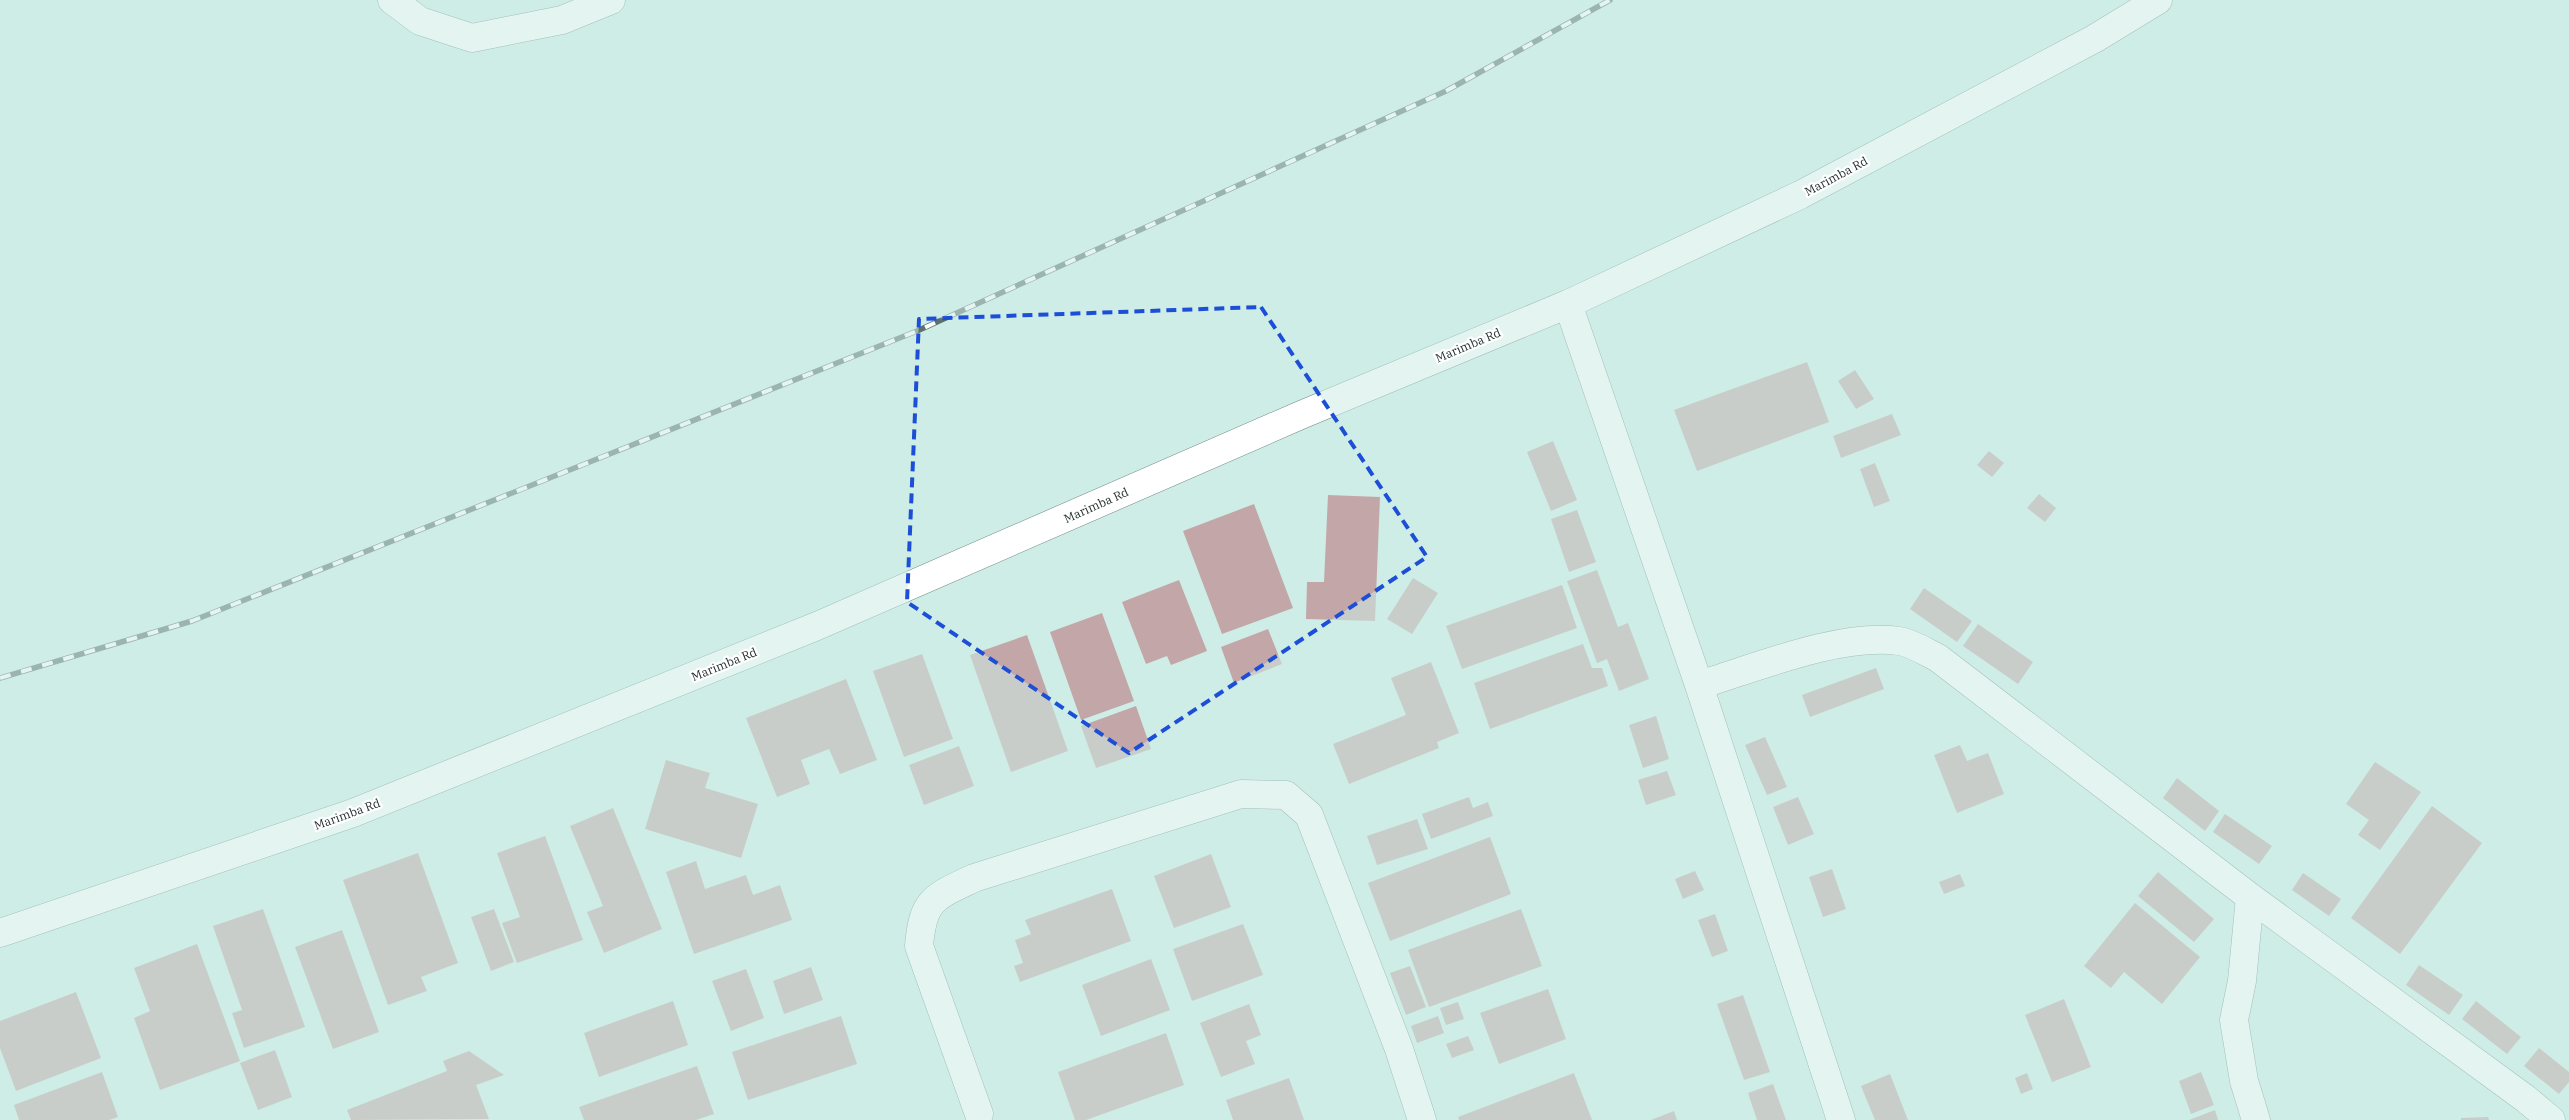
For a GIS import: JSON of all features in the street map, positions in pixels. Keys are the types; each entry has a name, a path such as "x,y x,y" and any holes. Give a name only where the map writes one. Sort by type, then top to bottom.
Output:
{"street":[{"path":"392,0 420,21 472,38 562,20 611,0"},
{"name":"Marimba Rd","path":"0,933 353,813 817,626 1301,416 1568,304 1800,195 2094,39 2158,0"},
{"path":"1568,304 1699,686 1841,1120"},
{"path":"1699,686 1811,651 1865,640 1901,641 1938,658 2250,897 2526,1099 2551,1120"},
{"path":"975,1118 919,946 921,919 937,895 974,878 1241,794 1286,795 1309,815 1398,1050 1422,1120"},
{"path":"2250,897 2242,981 2234,1020 2244,1081 2256,1120"}],"highlighted area":[{"path":"1261,307 1427,557 1129,753 907,602 919,319"}],"building":[{"path":"1807,362 1829,422 1697,471 1674,410"},
{"path":"1855,370 1874,399 1856,409 1838,381"},
{"path":"1892,414 1901,435 1841,458 1833,436"},
{"path":"1553,441 1577,500 1551,511 1527,452"},
{"path":"1989,451 2004,463 1992,477 1977,465"},
{"path":"1875,463 1890,501 1874,507 1860,469"},
{"path":"2039,494 2056,508 2045,522 2027,508"},
{"path":"1328,495 1380,497 1375,621 1306,619 1307,582 1324,582"},
{"path":"1254,504 1293,608 1222,634 1183,531"},
{"path":"1577,510 1596,562 1569,572 1551,519"},
{"path":"1597,570 1618,627 1628,623 1649,679 1619,691 1607,659 1597,663 1567,581"},
{"path":"1413,578 1438,593 1412,634 1387,619"},
{"path":"1179,580 1207,651 1171,665 1167,656 1146,664 1122,602"},
{"path":"1562,585 1577,628 1462,669 1446,626"},
{"path":"1924,588 1972,621 1957,642 1910,609"},
{"path":"1102,613 1134,701 1081,720 1050,632"},
{"path":"1978,624 2033,662 2018,684 1963,646"},
{"path":"1268,629 1282,664 1234,683 1221,647"},
{"path":"1027,635 1068,751 1011,772 970,655"},
{"path":"1583,644 1592,668 1602,668 1608,686 1490,729 1474,683"},
{"path":"922,654 953,739 904,757 873,671"},
{"path":"1431,662 1459,733 1437,742 1439,748 1349,784 1333,744 1406,715 1391,678"},
{"path":"1876,668 1884,689 1810,717 1802,695"},
{"path":"846,679 877,760 840,774 829,749 801,760 810,784 777,797 746,718"},
{"path":"1136,706 1151,749 1096,768 1081,726"},
{"path":"1656,716 1669,759 1643,768 1629,725"},
{"path":"1765,737 1787,787 1767,795 1745,745"},
{"path":"1960,745 1967,761 1988,753 2004,794 1957,813 1934,755"},
{"path":"959,746 974,786 924,805 909,765"},
{"path":"666,760 710,773 705,788 758,804 741,858 645,829"},
{"path":"2375,762 2421,792 2380,850 2358,835 2369,820 2346,804"},
{"path":"1667,771 1676,795 1646,805 1638,780"},
{"path":"2177,778 2219,811 2205,831 2163,798"},
{"path":"1469,797 1473,808 1488,802 1493,816 1431,839 1422,814"},
{"path":"1798,797 1814,834 1788,845 1773,807"},
{"path":"2432,806 2482,843 2400,954 2351,918"},
{"path":"613,808 662,929 604,953 587,912 603,906 570,826"},
{"path":"2225,814 2272,846 2259,864 2213,832"},
{"path":"1417,819 1428,849 1377,865 1367,836"},
{"path":"545,836 583,940 517,963 502,923 520,917 497,853"},
{"path":"1490,837 1511,894 1390,941 1368,883"},
{"path":"418,853 458,963 421,977 427,991 388,1005 343,880"},
{"path":"1211,854 1231,907 1174,928 1154,876"},
{"path":"696,861 705,889 746,875 753,895 780,885 792,920 694,954 666,872"},
{"path":"1832,869 1846,909 1823,917 1809,877"},
{"path":"1695,871 1704,890 1683,899 1675,879"},
{"path":"2158,872 2214,919 2194,942 2138,896"},
{"path":"2303,873 2341,899 2329,916 2292,890"},
{"path":"1960,874 1965,886 1944,894 1939,882"},
{"path":"1112,889 1131,941 1020,982 1014,966 1023,963 1015,940 1031,934 1025,920"},
{"path":"2135,903 2200,957 2162,1004 2124,972 2111,988 2084,966"},
{"path":"263,909 305,1027 244,1048 232,1013 242,1010 213,926"},
{"path":"494,909 514,962 491,971 471,917"},
{"path":"1521,909 1542,966 1429,1007 1408,950"},
{"path":"1715,914 1728,951 1712,957 1698,920"},
{"path":"1243,924 1263,975 1192,1001 1173,949"},
{"path":"342,930 379,1032 333,1049 295,947"},
{"path":"197,944 240,1061 160,1090 134,1018 150,1011 134,968"},
{"path":"1151,959 1170,1010 1101,1036 1082,985"},
{"path":"2419,965 2463,995 2449,1015 2406,985"},
{"path":"1410,966 1426,1007 1406,1015 1390,973"},
{"path":"811,967 823,1000 784,1014 773,981"},
{"path":"746,969 764,1018 731,1031 712,981"},
{"path":"1548,989 1566,1039 1499,1064 1480,1013"},
{"path":"76,992 101,1058 16,1091 0,1048 0,1021"},
{"path":"1743,995 1770,1072 1744,1080 1717,1004"},
{"path":"2064,999 2091,1067 2052,1082 2025,1015"},
{"path":"673,1001 688,1045 599,1077 584,1033"},
{"path":"2476,1001 2521,1037 2507,1054 2462,1019"},
{"path":"1458,1002 1464,1019 1446,1025 1440,1008"},
{"path":"1249,1004 1261,1035 1246,1041 1255,1064 1221,1077 1200,1023"},
{"path":"841,1016 857,1064 748,1100 732,1052"},
{"path":"1438,1016 1444,1033 1417,1043 1411,1026"},
{"path":"1166,1033 1184,1085 1086,1120 1075,1120 1058,1072"},
{"path":"1468,1036 1474,1050 1452,1058 1446,1044"},
{"path":"2539,1048 2569,1072 2569,1082 2559,1094 2524,1066"},
{"path":"275,1050 292,1097 258,1110 240,1063"},
{"path":"469,1051 504,1075 476,1085 489,1119 351,1120 347,1110 447,1071 443,1061"},
{"path":"697,1066 714,1114 696,1120 584,1120 579,1107"},
{"path":"102,1072 118,1117 109,1120 19,1120 14,1105"},
{"path":"2201,1072 2214,1105 2191,1114 2179,1081"},
{"path":"1574,1073 1592,1120 1459,1120 1458,1117"},
{"path":"2027,1073 2033,1089 2021,1094 2015,1078"},
{"path":"1890,1074 1908,1120 1875,1120 1861,1086"},
{"path":"1289,1078 1304,1120 1233,1120 1226,1100"},
{"path":"1773,1084 1786,1120 1757,1120 1748,1093"},
{"path":"2215,1110 2218,1120 2189,1120"},
{"path":"1674,1111 1677,1120 1651,1120"},
{"path":"2488,1117 2489,1120 2461,1120 2461,1118"}],"railway":[{"path":"0,678 192,621 917,331 1446,91 1610,0"}]}
